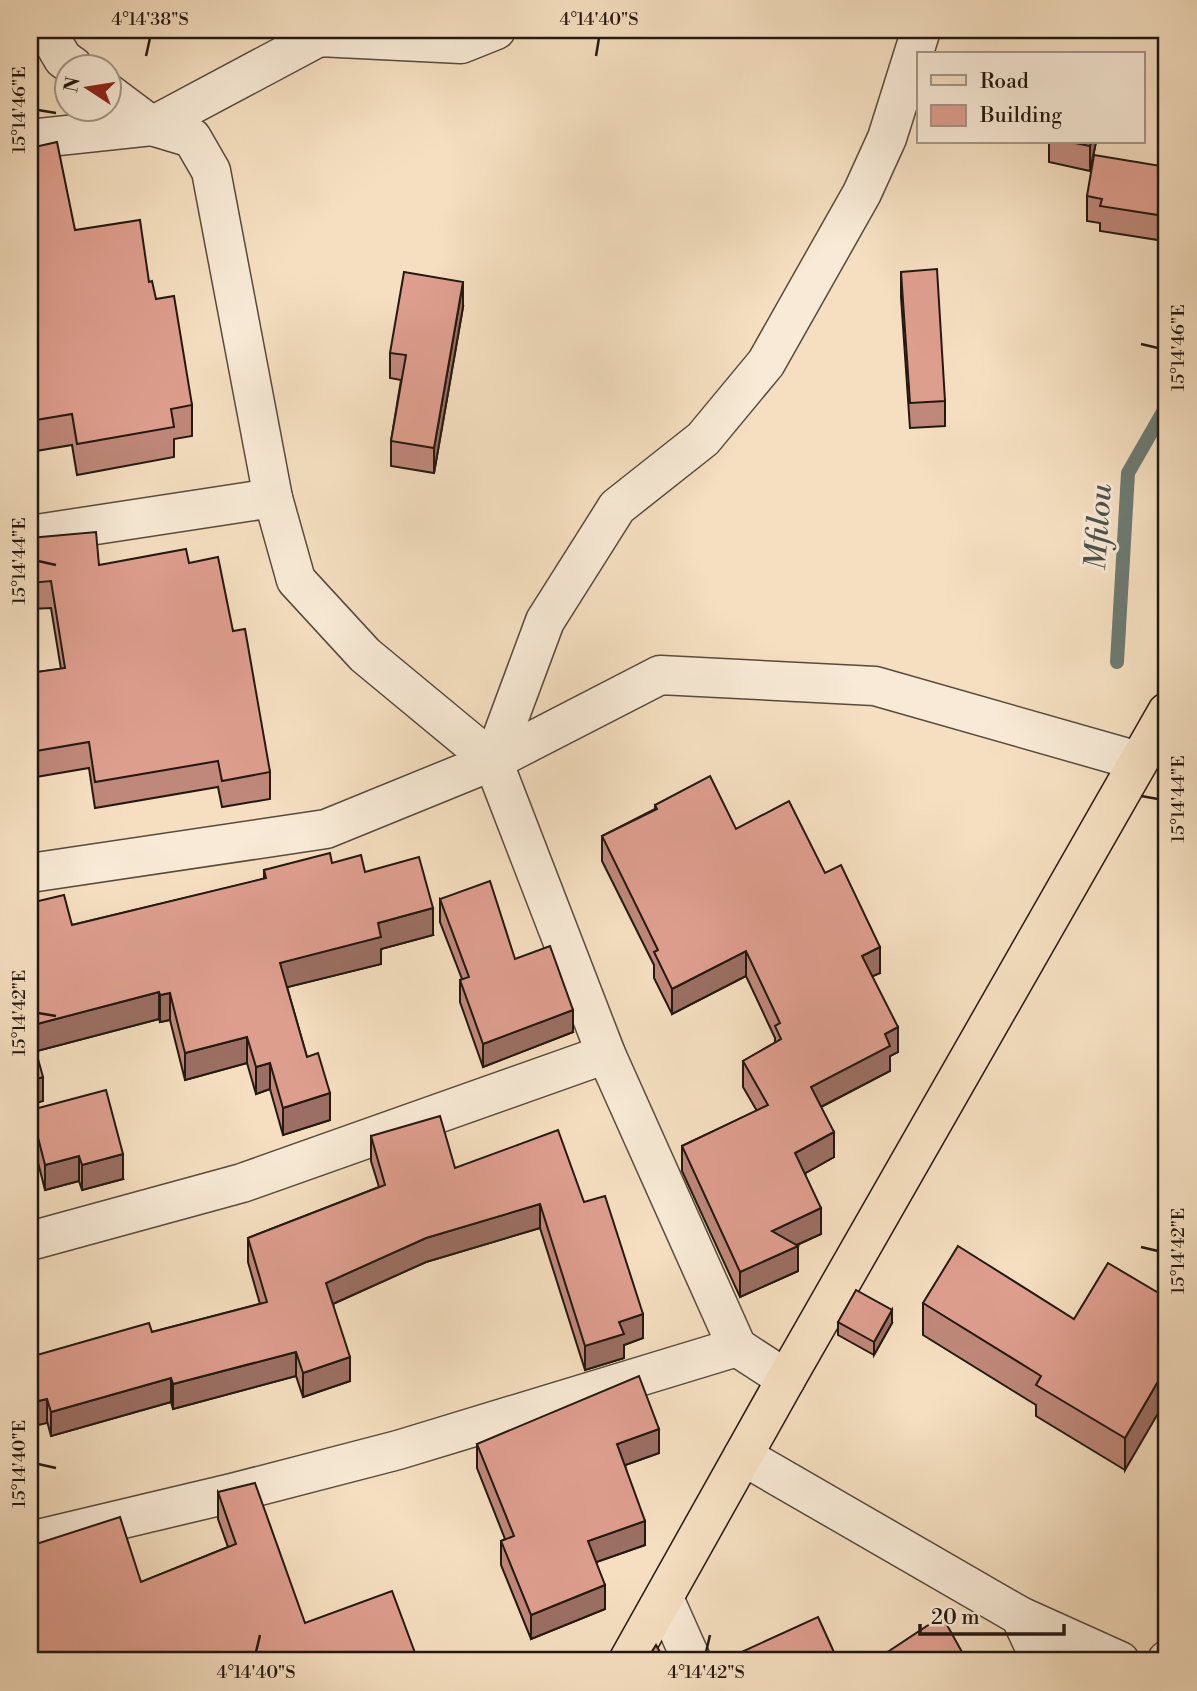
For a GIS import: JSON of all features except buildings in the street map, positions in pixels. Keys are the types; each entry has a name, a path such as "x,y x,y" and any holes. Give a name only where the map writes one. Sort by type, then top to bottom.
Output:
{"main road":[{"path":"628,1661 1167,712"}],"street":[{"path":"46,30 59,52"},
{"path":"30,139 152,126 319,37 461,44 496,30"},
{"path":"493,761 545,621 617,507 703,439 766,363 867,182 887,138 921,30"},
{"path":"122,104 152,126 192,138 211,171 273,498 296,580 365,655 493,761 606,1054 737,1346 786,1379"},
{"path":"30,535 273,498"},
{"path":"30,873 326,829 493,761 660,675 875,686 1138,761"},
{"path":"30,1241 242,1183 606,1054"},
{"path":"30,1541 398,1450 737,1346"},
{"path":"743,1456 1020,1616 1120,1661"},
{"path":"664,1598 692,1661"},
{"path":"1020,1616 1041,1661"}],"waterway":[{"name":"Mfilou","path":"1117,662 1128,473 1167,405"}]}
